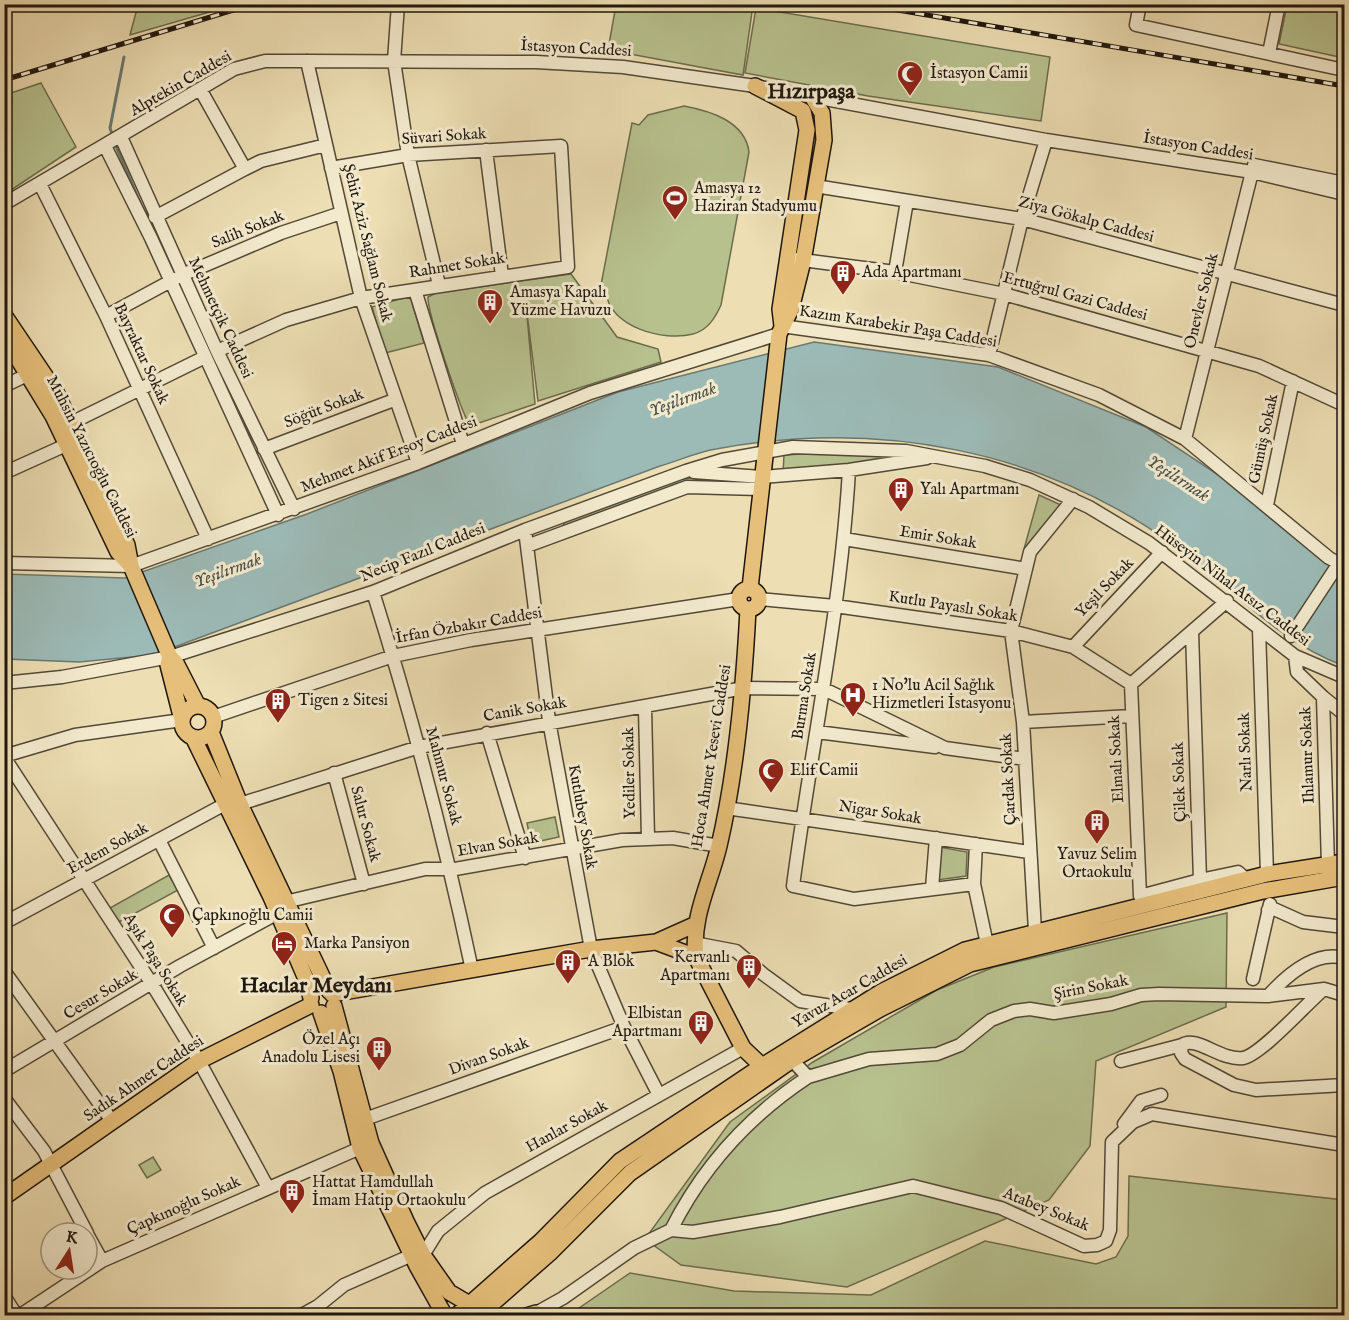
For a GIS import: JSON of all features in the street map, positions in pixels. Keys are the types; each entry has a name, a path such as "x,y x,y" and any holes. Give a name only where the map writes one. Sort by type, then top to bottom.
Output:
{"main road":[{"path":"755,86 803,111 807,130 780,309 780,333"},
{"path":"780,333 791,309 803,261 824,140 822,113 813,98"},
{"name":"Muhsin Yazıcıoğlu Caddesi","path":"4,315 56,392 127,545 132,570"},
{"name":"Hoca Ahmet Yesevi Caddesi","path":"762,1066 743,1048 695,950 694,925 719,846 744,688 749,599 760,483 780,333"},
{"name":"Muhsin Yazıcıoğlu Caddesi","path":"4,336 29,374 110,538 132,570"},
{"path":"132,570 169,654 198,706"},
{"path":"169,654 168,665 184,730 193,737 233,804 325,1002 365,1119 365,1145"},
{"path":"182,720 189,708 198,706 209,710 233,804"},
{"path":"193,737 202,737 212,724"},
{"name":"Yavuz Acar Caddesi","path":"479,1312 541,1241 620,1161 873,995 965,950 1267,874 1344,862"},
{"name":"Yavuz Acar Caddesi","path":"456,1316 479,1312 551,1252 630,1173 792,1060 880,1009 970,964 1263,891 1344,877"},
{"path":"656,942 694,925"},
{"path":"472,970 591,949 656,942 695,950"},
{"name":"Sadık Ahmet Caddesi","path":"4,1197 199,1061 325,1002 357,990 472,970"},
{"path":"325,1002 341,1071 365,1145 445,1316"},
{"path":"417,1255 449,1292 479,1312"}],"street":[{"path":"398,4 394,61 408,156 439,285"},
{"path":"1140,4 1136,25 1344,70"},
{"path":"1269,53 1279,4"},
{"name":"Alptekin Caddesi","path":"4,204 234,69 265,61 394,61"},
{"name":"Şehit Aziz Sağlam Sokak","path":"307,61 361,298 394,400 418,463"},
{"name":"İstasyon Caddesi","path":"394,61 623,67 755,86"},
{"path":"755,86 813,98"},
{"path":"200,89 244,169"},
{"name":"İstasyon Caddesi","path":"813,98 1046,140 1252,172 1344,194"},
{"name":"Mehmetçik Caddesi","path":"121,137 155,217 176,277"},
{"name":"İstasyon Caddesi","path":"1046,140 1071,137 1151,148 1344,183"},
{"path":"989,355 1022,219 1046,140"},
{"path":"155,217 261,161 326,145"},
{"name":"Mehmetçik Caddesi","path":"105,146 176,277 211,354 278,515"},
{"name":"Süvari Sokak","path":"331,168 408,156 561,146 568,267"},
{"path":"486,150 502,276"},
{"name":"Onevler Sokak","path":"1185,439 1252,172"},
{"name":"Bayraktar Sokak","path":"40,183 106,316 208,539"},
{"name":"Ziya Gökalp Caddesi","path":"815,186 1022,219 1344,305"},
{"path":"895,272 907,201"},
{"name":"Salih Sokak","path":"106,316 176,277 280,233 341,213"},
{"name":"Ertuğrul Gazi Caddesi","path":"787,258 895,272 1004,294 1259,366 1344,405"},
{"name":"Rahmet Sokak","path":"71,423 139,388 286,320 361,298 568,267"},
{"path":"415,290 463,444"},
{"name":"Kazım Karabekir Paşa Caddesi","path":"780,333 989,355 1099,395 1185,439 1329,558 1342,565"},
{"name":"Mehmet Akif Ersoy Caddesi","path":"4,563 132,570 208,539 418,463 590,393 780,333"},
{"name":"Mehmetçik Caddesi","path":"211,354 264,449 294,509"},
{"path":"4,386 29,374"},
{"name":"Gümüş Sokak","path":"1267,505 1293,381"},
{"name":"Söğüt Sokak","path":"264,449 394,400"},
{"path":"4,473 66,445"},
{"name":"Hüseyin Nihal Atsız Caddesi","path":"766,448 863,448 934,456 1008,473 1073,499 1162,552 1295,656 1344,677"},
{"name":"Necip Fazıl Caddesi","path":"62,677 169,654 373,592 525,530 686,471 766,448"},
{"name":"Hüseyin Nihal Atsız Caddesi","path":"760,483 934,456"},
{"name":"Burma Sokak","path":"849,470 844,539 824,689 793,886 854,899 974,884"},
{"name":"Necip Fazıl Caddesi","path":"686,471 760,483"},
{"path":"527,546 687,487 760,483"},
{"name":"Çardak Sokak","path":"1035,931 1023,722 1011,631 1030,552 1073,499"},
{"name":"Kutlubey Sokak","path":"525,530 549,721 591,949 624,1027 659,1095"},
{"name":"Emir Sokak","path":"844,539 1026,569"},
{"name":"Yeşil Sokak","path":"1073,647 1162,552"},
{"path":"1291,636 1342,565"},
{"name":"Mahmur Sokak","path":"373,592 419,747 472,970"},
{"name":"Kutlu Payaslı Sokak","path":"749,599 835,606 1011,631 1073,647 1131,684"},
{"name":"İrfan Özbakır Caddesi","path":"212,724 393,656 471,640 749,599"},
{"path":"1131,684 1227,602"},
{"name":"Narlı Sokak","path":"1259,629 1267,874"},
{"name":"Çilek Sokak","path":"1192,632 1200,880"},
{"name":"Ihlamur Sokak","path":"1295,656 1297,672 1323,697 1328,865"},
{"path":"4,675 62,677"},
{"path":"4,683 62,677"},
{"name":"Elmalı Sokak","path":"1131,684 1140,896 1200,880"},
{"name":"Canik Sokak","path":"233,804 419,747 487,733 549,721 645,708 744,688 824,689"},
{"path":"824,689 945,748"},
{"path":"1323,697 1344,714"},
{"name":"Yediler Sokak","path":"645,708 648,838"},
{"path":"1023,722 1131,716"},
{"path":"4,757 75,735 182,720"},
{"path":"817,732 1025,759"},
{"path":"487,733 525,858"},
{"name":"Aşık Paşa Sokak","path":"4,757 152,984 199,1061 267,1186"},
{"name":"Salur Sokak","path":"334,773 364,884"},
{"name":"Erdem Sokak","path":"4,922 159,840 233,804"},
{"name":"Nigar Sokak","path":"726,808 1029,852"},
{"name":"Elvan Sokak","path":"282,908 425,869 450,870 571,848 648,838 673,838 719,846"},
{"path":"933,888 936,838"},
{"path":"159,840 214,948"},
{"path":"976,844 974,884 987,944"},
{"path":"1200,880 1238,872 1247,880"},
{"path":"1253,979 1269,907 1303,922 1344,927"},
{"name":"Cesur Sokak","path":"4,1071 282,908"},
{"path":"695,950 736,951 763,975 800,1001 851,1009"},
{"path":"1268,996 1287,975 1315,960 1344,958"},
{"path":"4,971 57,1041 112,1121"},
{"path":"1122,1061 1187,1042 1196,1042 1218,1055 1243,1058 1269,1041 1324,989"},
{"name":"Şirin Sokak","path":"808,1077 868,1059 938,1054 960,1045 991,1020 1014,1011 1030,1009 1054,1013 1111,1004 1150,994 1268,996 1324,989 1344,995"},
{"name":"Divan Sokak","path":"365,1119 624,1027"},
{"path":"1182,1045 1181,1053 1185,1059 1234,1084 1256,1090 1344,1085 1344,1072"},
{"name":"Hanlar Sokak","path":"417,1255 438,1231 484,1193 743,1048"},
{"path":"671,1230 717,1156 751,1119 808,1077 792,1060"},
{"path":"1116,1135 1142,1101 1161,1095"},
{"path":"4,1098 51,1163 81,1221"},
{"path":"1116,1135 1133,1122 1152,1114 1344,1146"},
{"name":"Atabey Sokak","path":"531,1315 563,1298 634,1248 671,1230 693,1232 780,1217 913,1186 1001,1208 1084,1246 1097,1245 1106,1241 1110,1230 1110,1158 1112,1142 1116,1135"},
{"name":"Çapkınoğlu Sokak","path":"18,1316 102,1261 267,1186 365,1145"},
{"path":"99,1255 102,1261"},
{"path":"300,1316 318,1306 344,1285 417,1255"},
{"path":"4,1296 18,1316"}],"green space":[{"path":"138,4 234,5 130,35"},
{"path":"616,5 753,5 743,75 608,50"},
{"path":"1287,5 1344,5 1344,58 1279,44"},
{"path":"756,8 1050,57 1041,121 868,96 745,73"},
{"path":"41,83 76,147 5,194 5,95"},
{"name":"Amasya 12 Haziran Stadyumu","path":"684,106 705,111 734,125 746,141 749,152 721,305 703,330 693,334 668,336 627,323 609,304 606,292 600,290 632,123 639,125 648,115"},
{"path":"571,274 617,337 658,349 661,362 538,401 526,305 535,404 470,426 445,362 428,297 436,293"},
{"path":"410,296 424,343 385,353 372,307"},
{"path":"856,451 904,457 783,473 784,455"},
{"path":"747,479 746,485 676,484 565,529 563,522 676,480"},
{"path":"1039,495 1063,506 1024,549"},
{"path":"555,817 559,837 531,843 527,823"},
{"path":"939,847 967,852 966,876 937,880"},
{"path":"169,875 178,890 119,922 110,908"},
{"path":"1227,913 1226,1007 1096,1061 1090,1146 1049,1200 847,1287 681,1265 645,1239 730,1122 813,1062 937,990 994,967"},
{"path":"153,1157 161,1170 147,1178 139,1165"},
{"path":"1129,1176 1344,1200 1344,1315 569,1315 630,1273 734,1291 871,1295 985,1241 1096,1264 1116,1257 1128,1236"}],"water":[{"name":"Yeşilırmak","path":"814,342 998,367 1146,427 1241,490 1344,572 1344,666 1320,656 1276,628 1175,546 1124,513 1070,486 1014,465 956,450 897,441 837,438 776,441 695,454 153,655 79,662 5,659 5,574 125,578 307,514 618,392"}],"waterway":[{"path":"113,137 110,128 124,57"},
{"path":"115,144 144,212"}],"railway":[{"path":"4,80 253,4"},
{"path":"862,4 1344,86"}],"place":[{"name":"İstasyon Camii","path":"910,97"},
{"name":"Amasya 12 Haziran Stadyumu","path":"675,221"},
{"name":"Ada Apartmanı","path":"843,296"},
{"name":"Amasya Kapalı Yüzme Havuzu","path":"490,325"},
{"name":"Yalı Apartmanı","path":"901,513"},
{"name":"1 No'lu Acil Sağlık Hizmetleri İstasyonu","path":"853,718"},
{"name":"Tigen 2 Sitesi","path":"278,724"},
{"name":"Elif Camii","path":"771,794"},
{"name":"Yavuz Selim Ortaokulu","path":"1097,845"},
{"name":"Çapkınoğlu Camii","path":"172,939"},
{"name":"Marka Pansiyon","path":"284,967"},
{"name":"A Blok","path":"568,985"},
{"name":"Kervanlı Apartmanı","path":"749,990"},
{"name":"Elbistan Apartmanı","path":"701,1046"},
{"name":"Özel Açı Anadolu Lisesi","path":"379,1072"},
{"name":"Hattat Hamdullah İmam Hatip Ortaokulu","path":"292,1215"}],"district":[{"name":"Hızırpaşa","path":"811,92"},
{"name":"Hacılar Meydanı","path":"316,986"}]}
